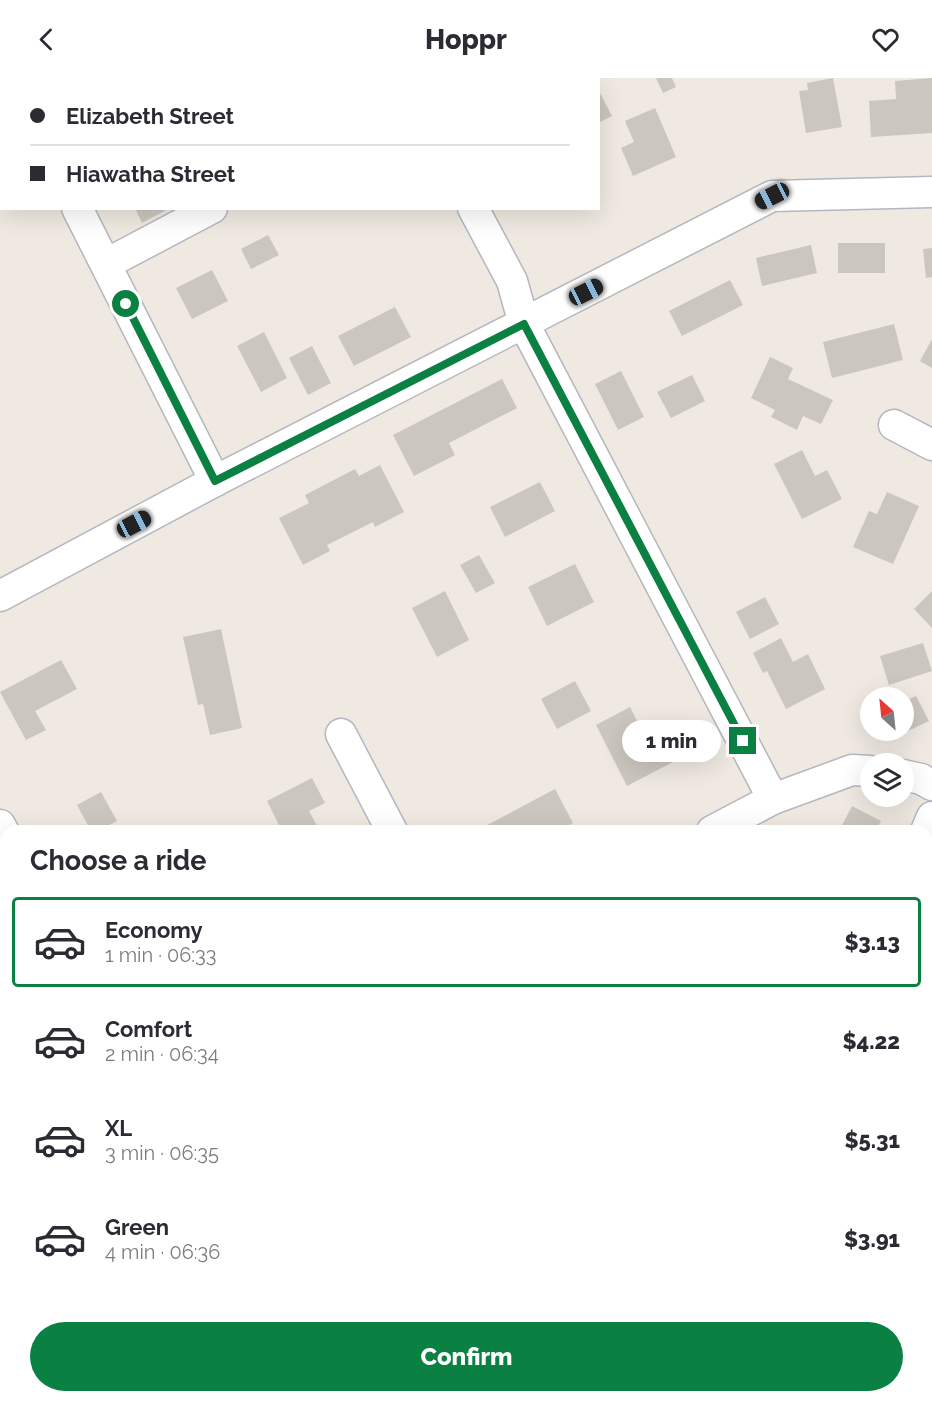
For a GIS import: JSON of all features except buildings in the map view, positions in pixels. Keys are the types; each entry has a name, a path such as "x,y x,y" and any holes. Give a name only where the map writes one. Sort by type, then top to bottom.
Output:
{"street":[{"path":"0,596 215,481 772,196 932,192"},
{"path":"78,210 215,481"},
{"path":"106,264 208,210"},
{"path":"474,210 512,281 524,324 773,799"},
{"path":"894,425 932,445"},
{"path":"341,734 389,825"},
{"path":"723,825 773,799 852,770 860,770"},
{"path":"914,777 932,785"}],"route":[{"path":"126,304 215,481 524,324 743,741"}]}
